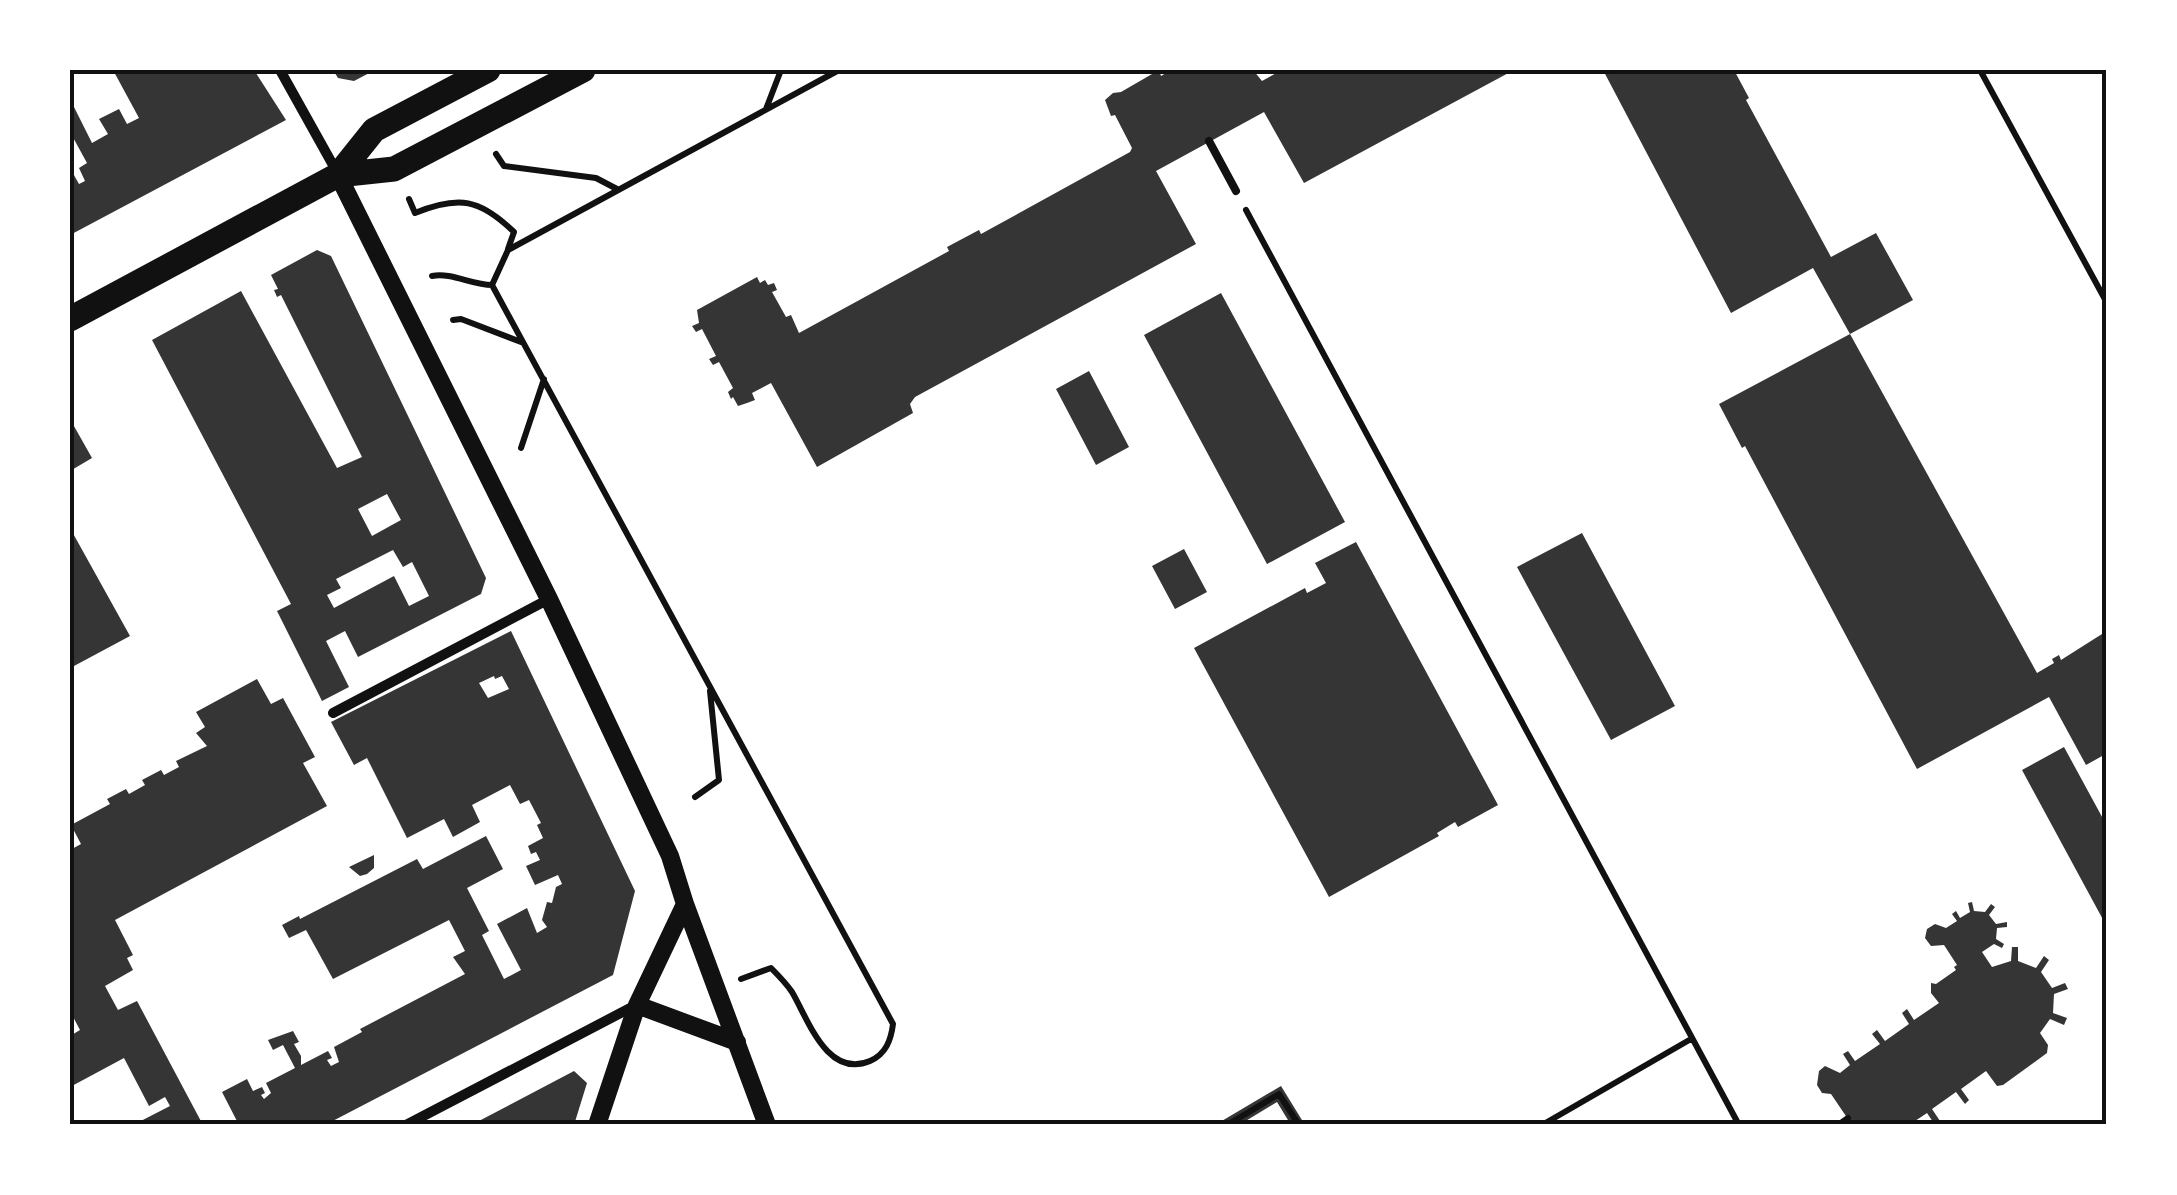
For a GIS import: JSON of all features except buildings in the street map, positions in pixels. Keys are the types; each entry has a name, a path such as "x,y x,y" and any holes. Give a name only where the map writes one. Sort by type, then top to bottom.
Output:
{"main road":[{"path":"338,175 374,130 488,70"},
{"path":"70,318 338,175 394,168 583,70"}],"street":[{"path":"280,70 338,175 549,599 670,856 767,1125"},
{"path":"333,713 549,599"},
{"path":"597,1125 637,1005 685,904"},
{"path":"406,1125 637,1005 737,1042"}],"lane":[{"path":"1210,141 1236,191"}],"path":[{"path":"765,110 781,70"},
{"path":"508,250 839,70"},
{"path":"1980,70 2107,304"},
{"path":"496,154 504,166 596,178 618,190"},
{"path":"1236,191 1739,1125"},
{"path":"409,200 415,212 456,200 480,205 514,232 492,285"},
{"path":"432,276 440,274 492,285"},
{"path":"492,285 893,1024 891,1040 877,1058 859,1065 840,1061 822,1047 789,987 772,968 767,970"},
{"path":"453,320 461,319 522,342"},
{"path":"522,448 544,379"},
{"path":"695,796 719,780 710,685"},
{"path":"1542,1125 1692,1040"},
{"path":"1227,1125 1279,1094 1299,1125"},
{"path":"1838,1125 1848,1118"}]}
